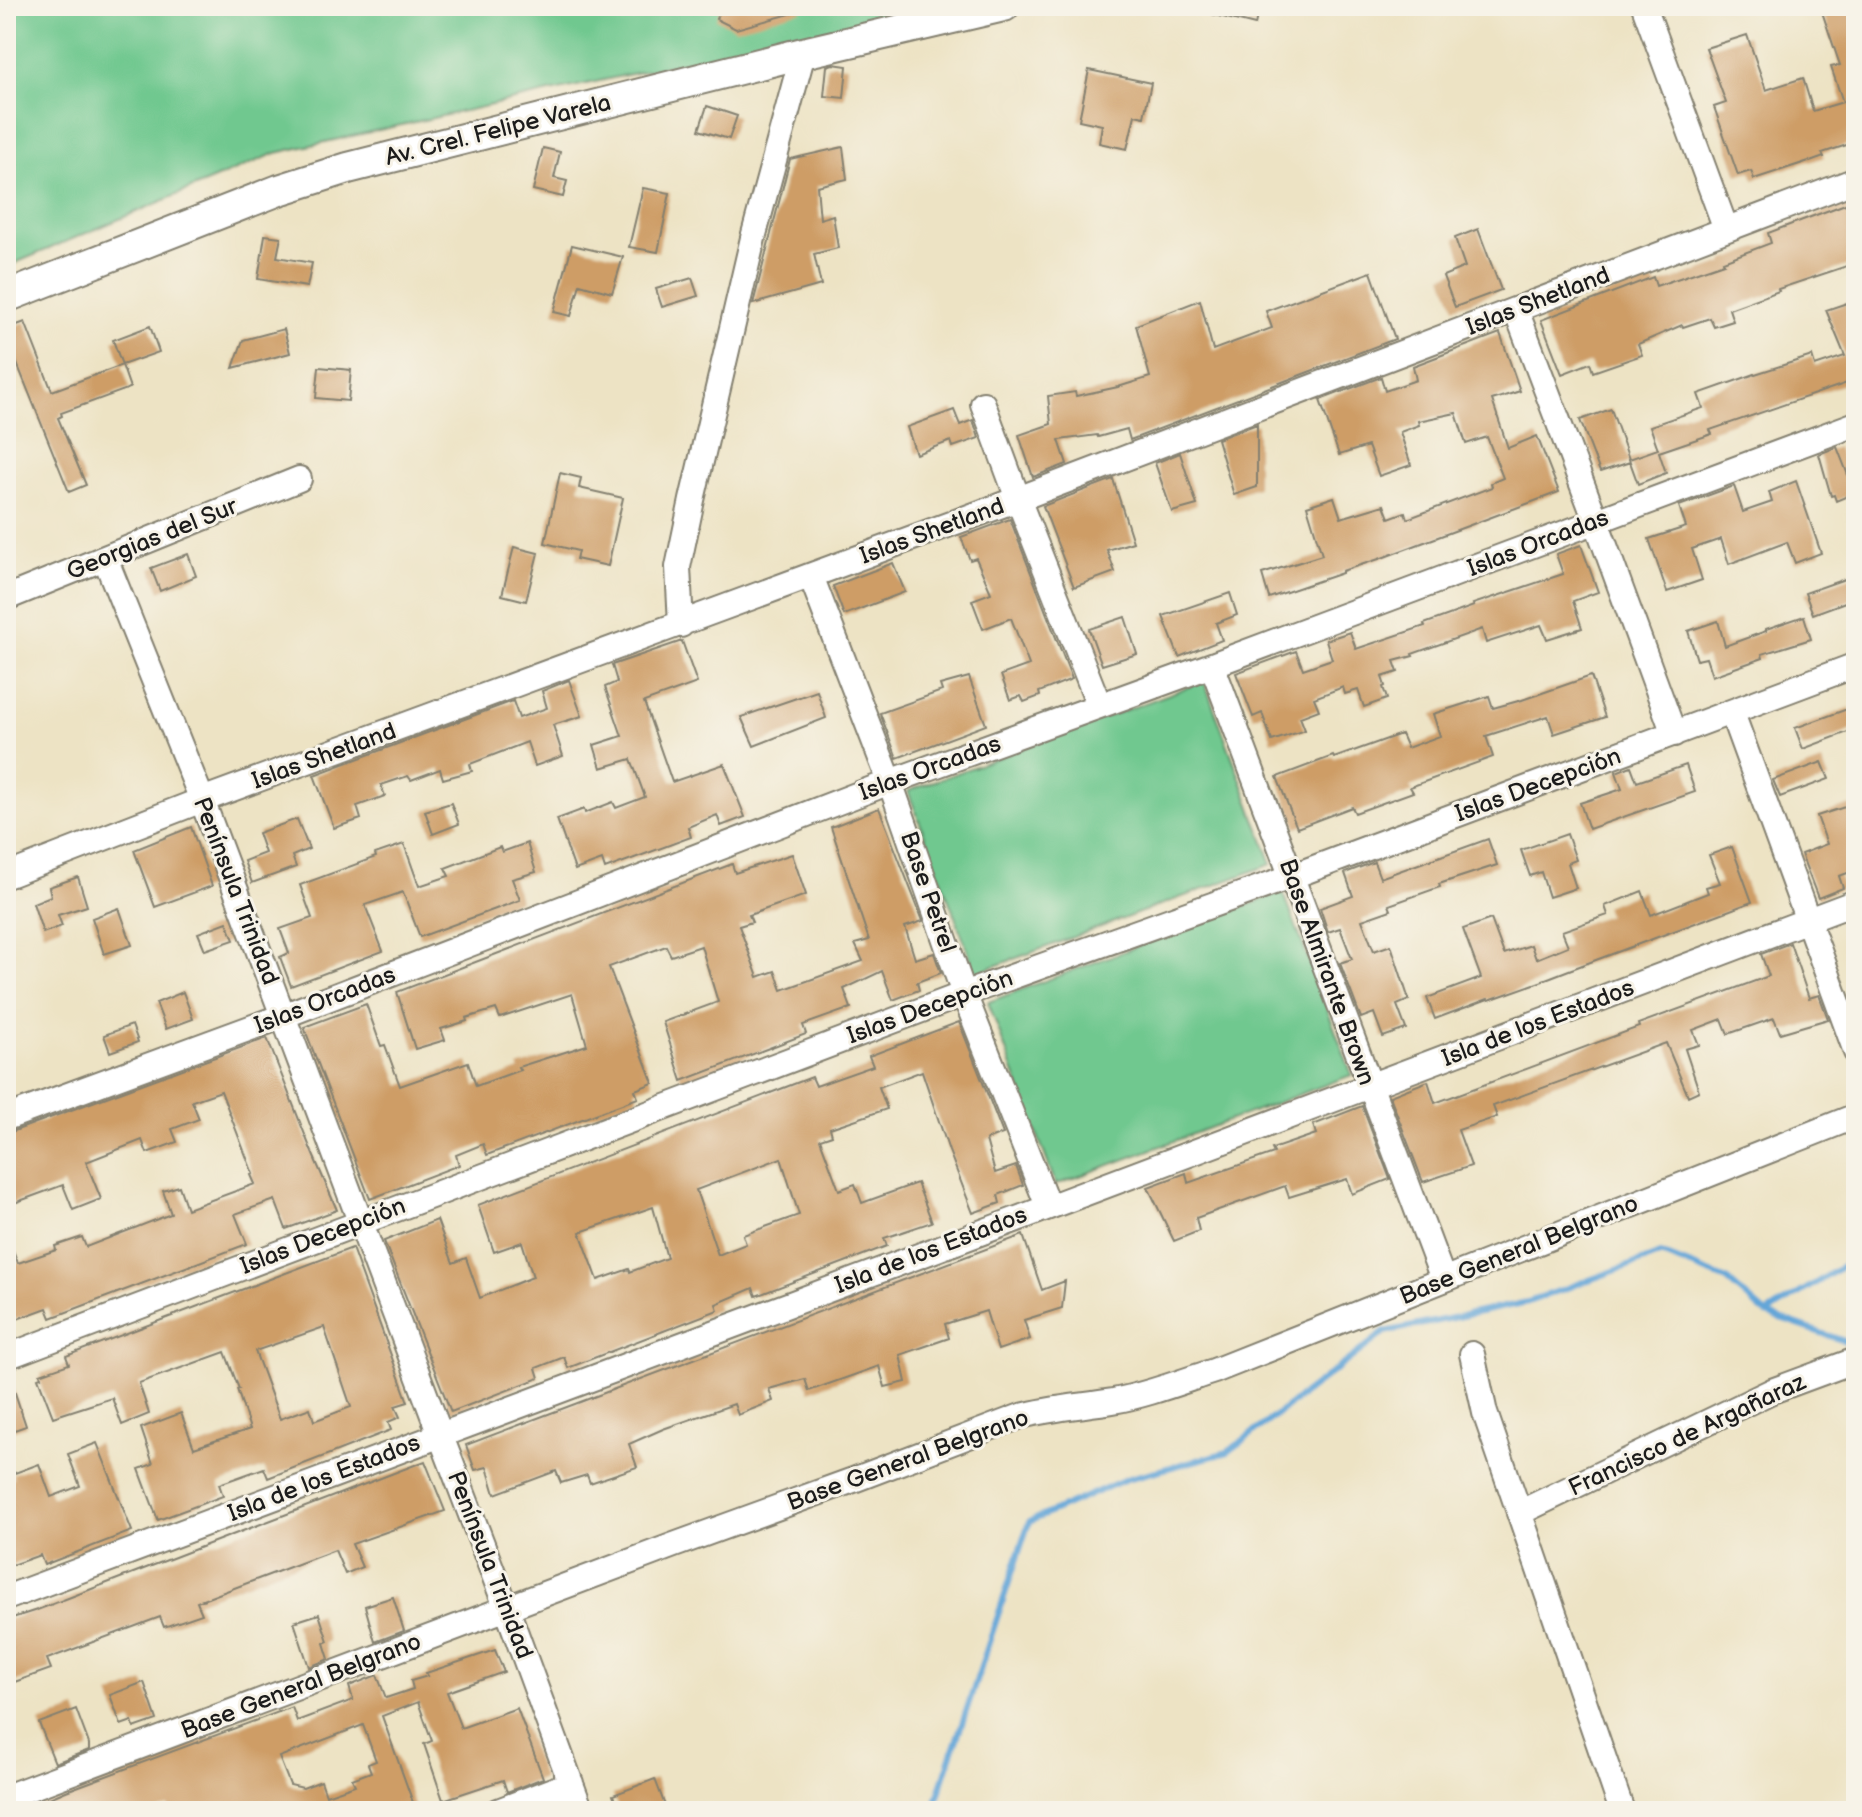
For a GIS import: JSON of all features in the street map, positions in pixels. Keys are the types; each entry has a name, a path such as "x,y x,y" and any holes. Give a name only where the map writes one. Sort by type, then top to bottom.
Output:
{"main road":[{"name":"Av. Crel. Felipe Varela","path":"6,297 279,190 348,168 995,7"}],"street":[{"path":"1644,6 1726,229"},
{"path":"681,625 678,567 692,500 753,238 803,53"},
{"name":"Islas Shetland","path":"6,876 202,800 1018,499 1856,180"},
{"path":"1516,310 1674,734"},
{"path":"983,404 1099,705"},
{"name":"Islas Orcadas","path":"6,1118 283,1016 890,782 1856,424"},
{"name":"Georgias del Sur","path":"6,598 299,479"},
{"name":"Península Trinidad","path":"105,558 202,800 581,1811"},
{"name":"Base Petrel","path":"811,576 890,782 964,994 1048,1206"},
{"name":"Base Almirante Brown","path":"1212,665 1443,1279"},
{"name":"Islas Decepción","path":"6,1357 964,994 1293,876 1856,665"},
{"path":"1732,713 1856,1052"},
{"name":"Isla de los Estados","path":"6,1598 1856,902"},
{"name":"Base General Belgrano","path":"6,1797 1021,1416 1111,1401 1214,1371 1856,1116"},
{"path":"1472,1354 1485,1413 1622,1811"},
{"name":"Francisco de Argañaraz","path":"1519,1513 1772,1391 1856,1360"},
{"path":"498,1811 571,1783"}],"green space":[{"path":"6,6 936,6 276,153 6,267"},
{"path":"1204,681 1272,864 976,973 908,791"},
{"path":"1283,892 1352,1075 1056,1185 988,1002"}],"building":[{"path":"721,6 801,6 801,11 736,29 716,19"},
{"path":"1203,6 1259,6 1255,25 1203,12"},
{"path":"1820,6 1856,6 1856,142 1822,153 1824,157 1754,179 1751,171 1738,175 1714,107 1726,103 1706,48 1747,35 1766,90 1803,78 1813,111 1843,102 1831,67 1840,65"},
{"path":"827,66 847,66 844,98 824,96"},
{"path":"1089,70 1151,83 1144,117 1135,115 1127,149 1099,143 1102,125 1079,120"},
{"path":"707,106 737,116 729,139 699,130"},
{"path":"843,147 847,179 817,186 820,219 833,215 838,248 814,254 821,285 753,304 790,159"},
{"path":"543,148 560,152 554,178 567,181 563,197 533,190"},
{"path":"643,188 670,193 658,252 629,247"},
{"path":"1856,200 1856,263 1729,309 1733,321 1714,327 1710,318 1682,325 1638,344 1642,355 1593,372 1590,363 1562,374 1541,320 1653,277 1656,286 1724,263 1771,243 1768,233"},
{"path":"1478,229 1501,290 1455,307 1443,276 1465,267 1455,238"},
{"path":"265,235 281,237 277,257 312,263 307,287 258,279"},
{"path":"572,245 623,257 612,293 580,284 571,316 554,312"},
{"path":"1371,272 1395,339 1130,440 1127,429 1098,437 1059,440 1067,464 1033,477 1019,435 1051,424 1048,396 1075,392 1076,396 1150,377 1136,325 1200,300 1213,350 1272,328 1266,311"},
{"path":"692,278 698,296 662,307 656,289"},
{"path":"1856,300 1856,380 1710,430 1712,434 1659,452 1666,473 1638,484 1629,459 1658,449 1650,426 1703,408 1698,394 1812,356 1815,366 1845,356 1826,310"},
{"path":"25,322 52,391 122,365 130,388 61,413 62,416 58,418 86,485 69,492 6,336 6,329"},
{"path":"150,326 159,352 122,365 113,340"},
{"path":"284,329 290,353 233,368 243,340"},
{"path":"1500,333 1520,391 1492,400 1508,448 1537,436 1559,492 1269,598 1262,574 1322,555 1307,506 1334,497 1341,518 1384,505 1389,518 1405,512 1407,519 1492,487 1491,483 1503,478 1487,437 1466,444 1456,413 1418,421 1419,425 1400,432 1411,465 1379,476 1368,446 1339,455 1320,400 1381,377 1385,391 1416,380 1413,366"},
{"path":"319,367 351,370 348,401 316,398"},
{"path":"1611,409 1630,462 1600,472 1580,420"},
{"path":"954,410 960,425 973,420 979,438 953,447 951,441 916,454 907,427"},
{"path":"1257,424 1257,487 1234,495 1217,439"},
{"path":"1837,447 1855,493 1836,501 1834,495 1831,496 1819,454"},
{"path":"1180,453 1197,505 1172,512 1155,463"},
{"path":"560,473 581,478 579,488 623,498 608,566 576,559 578,551 545,543"},
{"path":"1113,479 1133,542 1107,550 1115,572 1074,587 1043,506"},
{"path":"1796,481 1821,553 1795,563 1787,542 1729,564 1721,539 1692,549 1702,580 1667,592 1649,539 1686,527 1679,506 1734,486 1743,512 1772,502 1769,492"},
{"path":"1010,519 1072,679 1039,692 1040,696 1024,702 1021,696 1010,700 1001,675 1029,665 1011,618 983,629 972,600 991,593 976,558 970,560 961,537"},
{"path":"1581,545 1598,592 1573,601 1582,628 1547,639 1541,625 1486,643 1482,629 1412,654 1394,661 1398,672 1382,677 1387,699 1364,707 1358,690 1345,694 1343,687 1314,698 1319,710 1300,717 1305,730 1272,741 1262,713 1253,717 1236,673 1296,651 1303,669 1332,659 1326,640 1350,632 1356,649 1425,626 1473,604 1563,574 1556,554"},
{"path":"514,547 538,553 526,601 502,595"},
{"path":"188,554 196,576 160,591 151,568"},
{"path":"893,563 905,592 844,615 833,586"},
{"path":"1856,575 1856,598 1813,614 1805,593"},
{"path":"1230,593 1237,615 1216,623 1222,640 1179,657 1163,616"},
{"path":"1804,616 1811,639 1762,654 1763,658 1712,676 1706,658 1697,660 1688,631 1718,621 1725,646"},
{"path":"1125,617 1137,654 1102,665 1089,629"},
{"path":"682,641 697,683 644,702 672,782 724,764 745,817 721,826 717,815 688,827 691,837 605,869 602,860 575,870 557,819 613,802 616,808 645,797 631,759 601,768 594,745 622,736 605,687 617,682 612,665"},
{"path":"1591,676 1605,717 1554,734 1548,716 1486,736 1493,757 1410,787 1413,792 1355,813 1352,807 1297,828 1277,777 1401,734 1407,748 1440,736 1433,714 1489,696 1493,708"},
{"path":"969,677 986,725 897,758 880,713 942,691 940,685"},
{"path":"569,680 582,716 553,725 563,756 535,766 527,742 470,764 472,771 443,779 440,769 411,780 408,776 381,785 385,796 357,806 361,819 334,828 314,775 513,701 519,718 547,708 542,691"},
{"path":"817,691 826,718 754,746 741,717"},
{"path":"1850,708 1856,729 1803,749 1795,728"},
{"path":"1822,762 1829,779 1780,797 1773,780"},
{"path":"1686,765 1695,792 1589,829 1580,803 1622,789 1616,772 1631,766 1637,782"},
{"path":"451,803 459,824 433,834 425,811"},
{"path":"1851,805 1856,820 1856,870 1839,876 1843,888 1818,898 1801,854 1827,844 1817,816"},
{"path":"879,808 923,921 905,927 915,959 934,953 941,973 917,982 919,990 893,1000 882,971 844,989 851,1008 803,1025 806,1034 682,1081 663,1022 718,1002 701,946 671,956 666,946 609,967 653,1083 635,1090 638,1098 487,1155 483,1144 456,1155 459,1165 370,1199 304,1027 366,1004 400,1086 468,1062 476,1086 520,1070 518,1067 587,1045 572,994 500,1018 496,1009 466,1018 467,1021 441,1029 445,1040 415,1049 397,992 732,864 735,873 792,854 806,895 749,915 752,922 739,926 758,977 775,971 782,990 863,961 855,944 869,940 831,827"},
{"path":"297,819 309,849 292,856 296,867 252,883 244,861 265,853 258,833"},
{"path":"191,827 212,886 155,907 134,850"},
{"path":"1567,834 1576,860 1568,863 1576,888 1549,897 1541,872 1530,876 1521,850"},
{"path":"1488,839 1497,865 1439,884 1440,887 1389,905 1391,910 1362,920 1374,951 1391,945 1409,1000 1397,1005 1406,1029 1383,1037 1374,1013 1361,1018 1340,963 1352,959 1340,928 1328,932 1320,908 1353,896 1345,873 1374,862 1380,878"},
{"path":"527,843 536,872 512,879 520,900 420,937 403,892 365,905 383,951 291,986 280,957 289,953 280,929 312,918 300,885 404,844 419,886 449,876 445,868 500,847 502,852"},
{"path":"1732,847 1752,902 1435,1019 1427,998 1481,978 1463,929 1491,919 1504,954 1531,945 1536,959 1568,946 1562,931 1608,915 1605,906 1642,891 1651,915 1708,893 1706,887 1720,883 1709,855"},
{"path":"78,877 87,906 58,915 62,926 43,933 33,903 51,896 49,887"},
{"path":"119,908 132,945 104,954 92,918"},
{"path":"227,922 234,940 205,950 198,933"},
{"path":"1790,943 1809,998 1819,995 1828,1019 1780,1033 1774,1018 1728,1034 1722,1019 1693,1030 1699,1045 1685,1049 1699,1091 1688,1096 1666,1043 1493,1106 1497,1117 1458,1130 1471,1166 1423,1182 1390,1096 1428,1081 1435,1103 1639,1027 1638,1024 1769,976 1761,954"},
{"path":"183,992 193,1019 166,1029 156,1003"},
{"path":"959,1022 1003,1134 986,1140 995,1173 1016,1166 1023,1185 998,1195 1000,1203 973,1213 922,1071 879,1087 887,1109 830,1128 832,1135 820,1139 839,1190 855,1184 862,1203 917,1183 932,1222 884,1238 887,1246 756,1296 753,1288 716,1304 718,1310 568,1368 564,1357 536,1368 539,1378 451,1412 384,1241 437,1220 453,1263 466,1258 480,1298 533,1277 522,1242 494,1252 478,1205 812,1077 816,1086 873,1066 869,1056","holes":["781,1158 799,1215 743,1235 746,1244 718,1255 696,1190","653,1207 667,1258 598,1280 580,1232"]},
{"path":"132,1025 138,1042 110,1052 104,1035"},
{"path":"267,1038 337,1210 286,1229 275,1200 235,1214 247,1244 51,1318 47,1308 6,1323 6,1235 18,1263 82,1237 86,1247 171,1214 163,1191 179,1186 187,1209 255,1184 221,1091 192,1101 199,1119 172,1129 177,1142 147,1153 142,1140 86,1162 101,1199 73,1210 63,1185 6,1206 6,1134"},
{"path":"1362,1106 1390,1179 1352,1194 1347,1179 1289,1197 1285,1186 1196,1218 1199,1231 1174,1241 1148,1187 1186,1173 1188,1183 1274,1153 1272,1149 1316,1134 1313,1125"},
{"path":"1023,1235 1042,1290 1065,1281 1062,1308 1024,1320 1030,1339 998,1350 986,1311 945,1324 949,1338 900,1355 906,1382 885,1387 879,1366 809,1391 805,1379 769,1389 773,1401 738,1415 734,1404 629,1444 637,1467 590,1483 587,1475 561,1483 556,1471 495,1494 487,1467 475,1470 466,1445"},
{"path":"352,1248 408,1402 395,1406 400,1417 388,1422 391,1430 268,1478 264,1468 219,1484 223,1496 158,1520 139,1469 153,1464 141,1428 181,1413 194,1448 250,1429 225,1352 139,1383 149,1414 122,1425 112,1398 53,1417 38,1378 40,1374 69,1364 66,1356","holes":["324,1327 351,1407 314,1421 310,1408 280,1419 255,1351"]},
{"path":"6,1375 9,1375 26,1426 6,1433"},
{"path":"97,1443 132,1531 44,1565 40,1555 6,1567 6,1480 14,1479 12,1474 39,1464 51,1497 80,1486 68,1454"},
{"path":"425,1461 445,1511 352,1544 362,1567 345,1574 335,1550 197,1602 202,1614 164,1627 160,1617 47,1659 51,1669 6,1685 6,1620"},
{"path":"393,1597 404,1631 375,1642 365,1606"},
{"path":"319,1614 328,1641 324,1643 329,1659 309,1667 294,1622"},
{"path":"495,1650 504,1672 447,1692 461,1728 517,1708 543,1778 507,1792 503,1780 443,1800 424,1744 432,1741 418,1702 382,1716 416,1811 170,1811 168,1806 156,1811 19,1811 292,1707 297,1721 353,1700 349,1686 377,1675 386,1698 413,1689 411,1681 428,1676 426,1673","holes":["363,1725 376,1761 368,1764 371,1772 352,1779 355,1785 326,1795 321,1781 303,1788 290,1785 279,1757"]},
{"path":"144,1682 157,1720 134,1728 132,1721 121,1725 110,1695"},
{"path":"76,1709 89,1750 55,1763 39,1723"},
{"path":"655,1779 667,1811 619,1811 613,1795"}],"waterway":[{"path":"933,1811 1029,1522 1126,1479 1228,1452 1385,1332 1528,1302 1661,1254 1727,1280 1766,1314 1853,1344"},
{"path":"1766,1314 1856,1258"}]}
